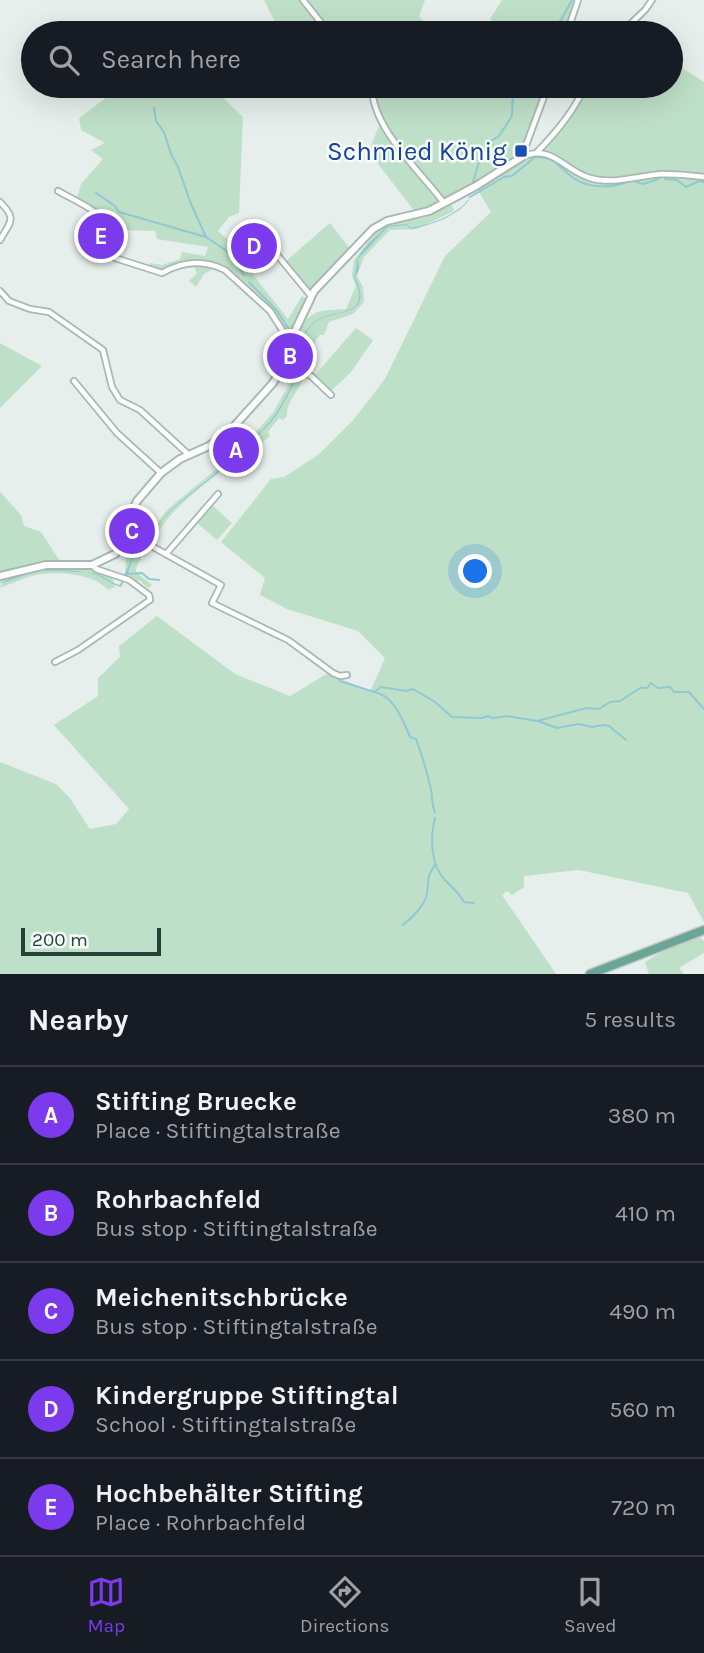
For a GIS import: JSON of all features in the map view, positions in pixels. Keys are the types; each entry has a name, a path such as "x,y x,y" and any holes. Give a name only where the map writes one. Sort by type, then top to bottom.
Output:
{"main road":[{"path":"590,974 704,930"}],"street":[{"path":"303,0 320,21"},
{"path":"571,21 578,0"},
{"path":"634,21 652,0"},
{"path":"373,98 380,120 444,203"},
{"path":"522,157 544,98"},
{"path":"0,576 46,565 92,565 115,554 127,537 134,507 161,473 228,433 268,389 284,364 311,296 373,229 387,221 429,211 522,157 536,152 557,130 579,98"},
{"path":"536,152 552,156 594,180 661,174 704,177"},
{"path":"58,191 102,217 115,232 115,258 162,273 174,266 194,261 225,270 270,311 291,344"},
{"path":"0,202 12,219 0,240"},
{"path":"252,230 259,233 311,296"},
{"path":"0,291 9,301 30,309 49,312 103,350 112,387 120,400 140,410 189,455"},
{"path":"284,364 311,376 331,395"},
{"path":"74,381 117,433 161,473"},
{"path":"166,554 218,494"},
{"path":"127,537 139,539 221,584 212,603 288,640 333,673 347,675"},
{"path":"55,662 78,650 150,600 149,595 126,579 96,569 92,565"}],"green space":[{"path":"264,0 425,0 419,16 423,21 274,21"},
{"path":"502,0 575,0 568,21 490,19"},
{"path":"683,69 704,82 704,922 688,893 579,870 524,876 524,887 512,895 507,891 502,895 556,974 0,974 0,762 56,784 69,797 90,829 116,824 129,809 54,725 98,696 98,678 120,657 119,646 157,616 235,674 290,696 328,673 370,692 385,658 358,631 287,609 260,595 265,578 221,542 271,479 284,477 318,455 354,419 385,379 445,256 491,212 477,189 507,171 507,167 432,207 415,212 369,152 382,117 375,98 541,98 520,156 542,154 536,148 576,98 683,98"},
{"path":"106,98 223,98 243,117 239,213 229,217 218,231 243,254 254,276 288,319 302,296 306,299 295,325 301,328 314,314 346,309 356,286 352,276 354,260 378,230 404,220 423,218 452,205 454,211 417,229 390,230 364,257 357,276 363,287 364,302 353,314 329,322 324,335 320,335 316,340 302,381 288,406 287,416 283,420 279,418 268,432 270,436 190,496 166,521 154,545 149,542 136,568 136,572 152,585 148,588 139,580 137,582 125,575 126,557 139,541 142,542 168,509 237,452 273,413 292,379 297,349 296,343 287,335 272,309 227,268 221,273 213,269 204,274 196,287 189,281 197,273 194,267 177,270 174,264 162,270 149,267 150,263 162,265 180,259 182,252 205,256 208,247 157,239 155,231 115,230 104,216 77,198 81,184 103,159 91,150 105,143 81,130 79,118"},
{"path":"330,223 350,249 312,289 306,288 286,261"},
{"path":"356,328 373,340 351,372 331,391 315,377 316,374"},
{"path":"0,343 42,366 0,408"},
{"path":"0,492 21,515 24,526 41,532 60,561 25,565 25,571 46,568 92,570 112,576 115,587 108,590 102,584 73,574 51,573 32,576 0,588"},
{"path":"211,504 232,523 217,540 196,522"},
{"path":"699,937 704,941 704,953 679,968 684,974 649,974 645,962 663,951"}],"water":[{"path":"470,197 466,203 460,209 453,214 426,226 410,229 407,225 388,227 358,259 359,269 355,277 360,291 360,300 356,306 349,310 322,318 314,323 306,334 303,340 300,366 296,378 286,398 275,417 247,450 171,510 134,553 170,510 246,449 274,416 297,373 302,341 308,329 313,323 321,318 348,310 359,300 354,278 357,261 359,256 366,247 387,226 407,224 410,228 435,221 459,209"},
{"path":"134,553 128,574 121,587 95,574 120,585"},
{"path":"53,570 86,572 55,571 33,572"},
{"path":"33,572 0,584 8,579"}],"waterway":[{"path":"560,21 572,0"},
{"path":"472,186 478,165 491,141 499,136 512,116 513,98"},
{"path":"154,108 156,121 164,132 206,237 227,251 244,275"},
{"path":"470,197 504,177 512,176 535,157 552,160 578,181 593,186 609,186 631,180 643,184 659,179"},
{"path":"665,179 677,180 686,187 699,181 704,182"},
{"path":"96,193 119,212 206,237"},
{"path":"249,282 277,311 292,334"},
{"path":"128,574 142,573 149,579 159,580"},
{"path":"340,681 374,692 381,687 406,691 413,689 435,702 452,717 507,716 537,721 587,708 599,709 610,702 620,701 640,688 647,688 651,683 658,688 670,687 674,692 689,692 704,709"},
{"path":"375,692 393,704 410,737 416,739 428,776 435,812"},
{"path":"538,721 557,728 579,724 592,727 609,726 626,740"},
{"path":"435,818 432,842 437,867 464,902 474,903"},
{"path":"403,925 424,902 429,876 435,865"}],"place":[{"name":"Schmied König","path":"521,151"},
{"name":"Hochbehälter Stifting","path":"101,236"},
{"name":"Kindergruppe Stiftingtal","path":"254,246"},
{"name":"Rohrbachfeld","path":"290,356"},
{"name":"Stifting Bruecke","path":"236,450"},
{"name":"Meichenitschbrücke","path":"132,531"}]}
